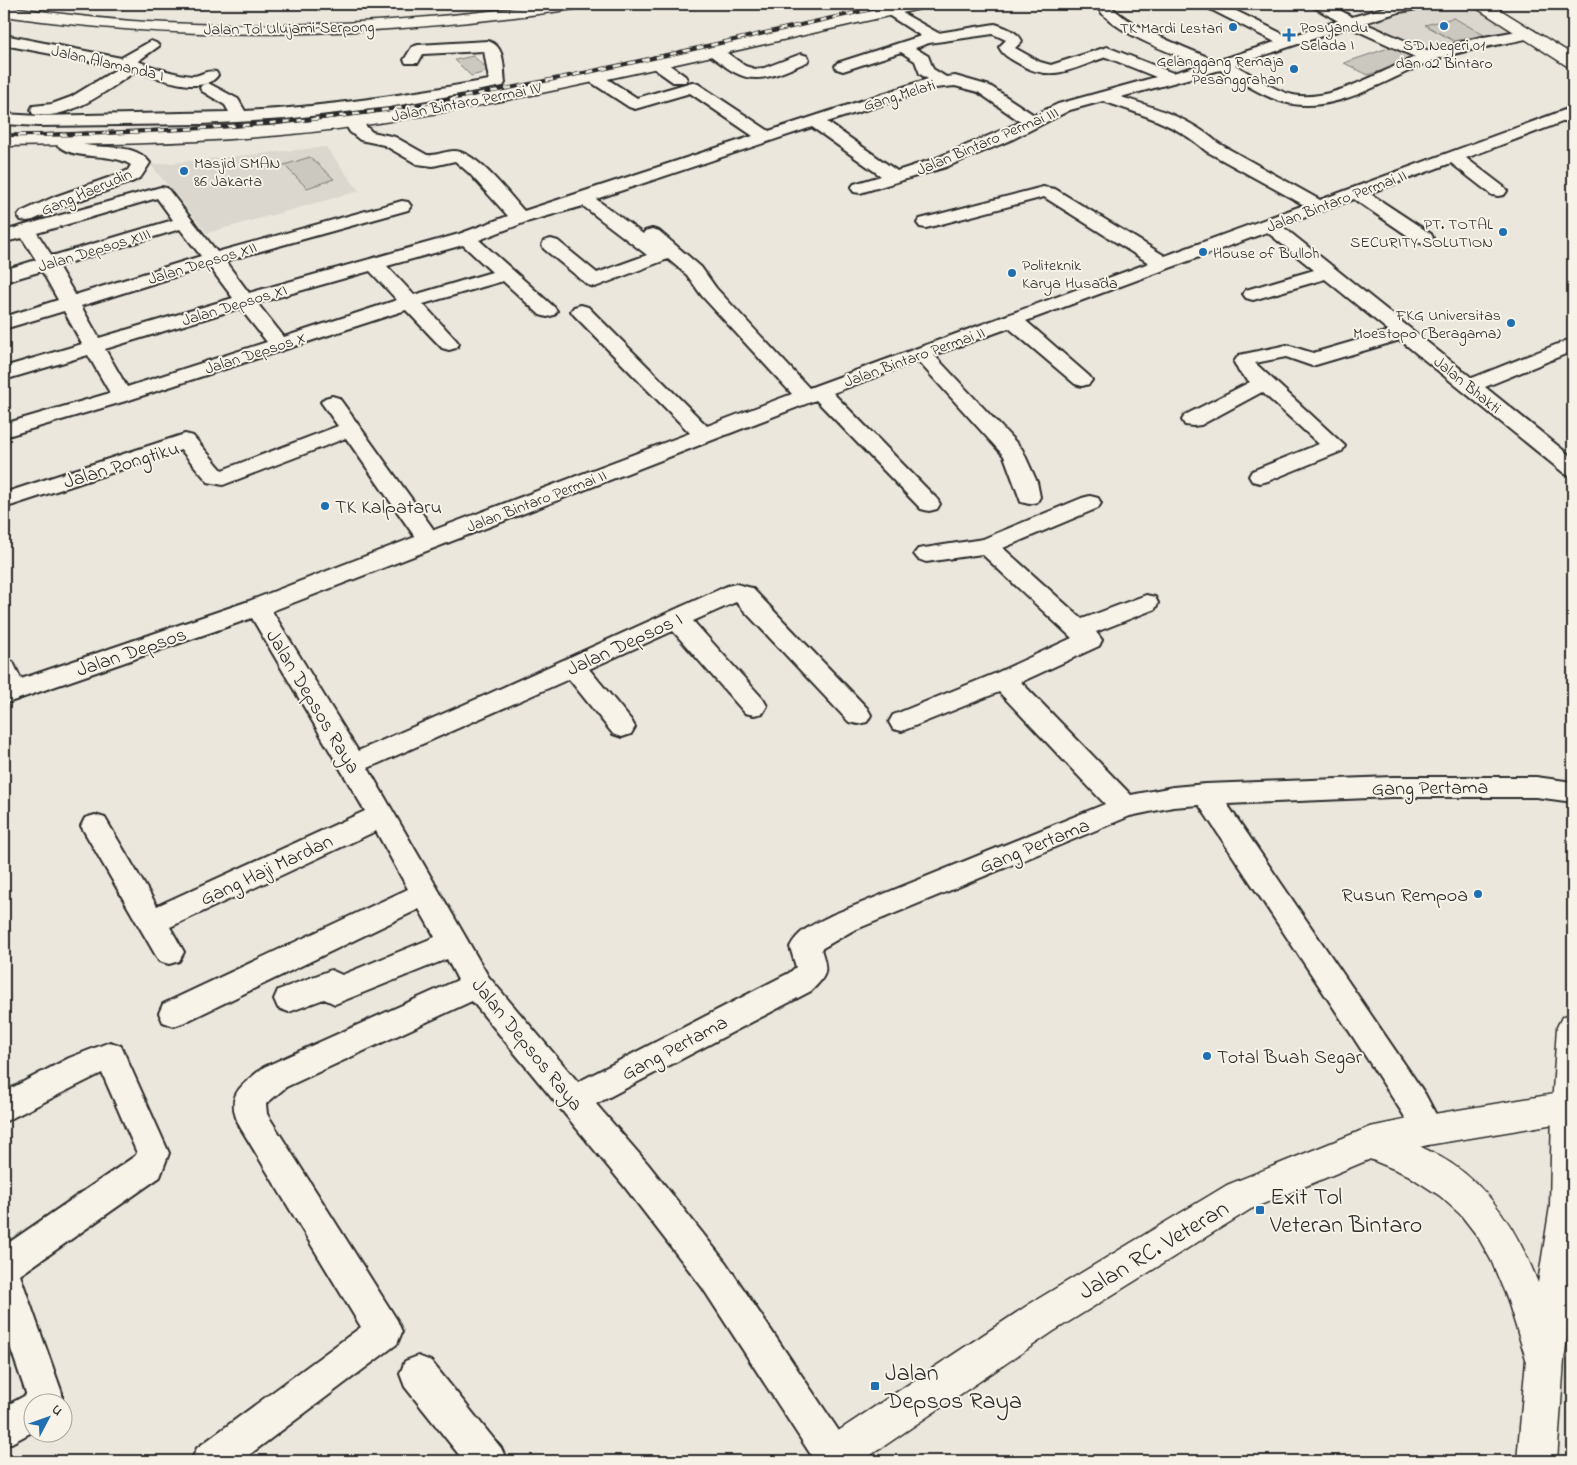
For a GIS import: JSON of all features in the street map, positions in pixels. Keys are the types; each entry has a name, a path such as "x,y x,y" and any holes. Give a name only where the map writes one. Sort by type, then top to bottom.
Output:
{"main road":[{"name":"Jalan Tol Ulujami–Serpong","path":"36,4 88,11 245,18 435,9 492,4"},
{"name":"Jalan Tol Ulujami–Serpong","path":"4,12 53,20 120,26 261,30 396,24 477,17 575,4"},
{"name":"Jalan Bintaro Permai IV","path":"4,141 202,136 352,122 592,76 920,4"},
{"path":"1481,4 1573,62"},
{"path":"1493,4 1573,52"},
{"path":"1502,4 1573,47"},
{"path":"1537,1461 1545,1360 1571,1204 1573,1027"},
{"name":"Jalan RC. Veteran","path":"831,1459 1071,1299 1239,1197 1370,1143 1428,1130 1571,1106"},
{"path":"1370,1143 1426,1167 1462,1191 1493,1227 1510,1258 1520,1283 1545,1360"}],"street":[{"path":"1102,4 1102,7 1112,15 1145,34 1219,65 1293,100 1305,101 1320,100 1335,95 1429,57 1499,39 1529,34"},
{"path":"1211,4 1287,42"},
{"path":"1319,4 1350,22 1429,57"},
{"name":"Jalan Bintaro Permai III","path":"814,121 895,177 940,163 1064,107 1219,65 1398,8 1424,4"},
{"path":"890,10 934,38"},
{"path":"843,66 902,46 934,38 995,29 1013,38 1014,41 1007,47 1009,51 1045,70 1056,69 1107,52 1173,78"},
{"name":"Jalan Alamanda I","path":"4,40 129,64 187,80 209,82 232,102 239,117"},
{"path":"4,109 58,109 91,93 151,46"},
{"path":"4,119 148,120 285,114 388,102 497,83 494,50 488,46 418,50 412,60"},
{"path":"902,46 922,59 926,71 941,81"},
{"path":"713,50 751,73 761,73 801,59"},
{"path":"655,62 679,79"},
{"path":"592,76 635,104 692,87 767,137"},
{"name":"Gang Melati","path":"814,121 941,81 964,82 984,89 1033,122"},
{"path":"1103,96 1160,116 1198,134 1212,148 1318,206"},
{"name":"Jalan Bintaro Permai II","path":"258,607 921,353 1573,112"},
{"path":"529,216 814,121"},
{"path":"352,122 366,136 388,141 422,160 433,161 456,156 468,162 470,170 529,216"},
{"name":"Gang Haerudin","path":"4,227 60,202 128,177 139,168 140,164 136,160 121,153 74,149 60,139"},
{"path":"1452,156 1498,191"},
{"path":"860,188 895,177"},
{"path":"4,237 158,192 162,193 278,343"},
{"path":"926,223 1042,192 1049,193 1164,264"},
{"path":"1355,192 1424,238"},
{"path":"529,216 586,200 661,256 595,280 551,245"},
{"name":"Jalan Depsos XII","path":"4,324 212,259 402,206"},
{"path":"620,209 694,271 709,292 928,504"},
{"name":"Jalan Depsos XI","path":"4,374 245,300 466,238 529,216"},
{"name":"Jalan Depsos XIII","path":"4,276 184,222"},
{"name":"Jalan Bhakti","path":"1270,225 1573,469"},
{"path":"27,231 48,263 93,348 122,396"},
{"path":"466,238 547,312"},
{"path":"373,263 449,344"},
{"path":"1253,294 1329,272"},
{"name":"Jalan Depsos X","path":"4,431 122,396 278,343 506,274"},
{"path":"581,312 705,436"},
{"path":"1012,320 1082,380"},
{"path":"1260,476 1334,446 1244,365 1246,359 1287,351 1312,360 1405,332"},
{"path":"1470,386 1573,344"},
{"path":"921,353 1014,454 1026,482 1029,498"},
{"path":"1193,420 1264,383"},
{"path":"332,402 429,540"},
{"name":"Jalan Pongtiku","path":"4,501 185,441 216,477 223,478 351,428"},
{"path":"926,554 987,546 1090,503"},
{"path":"902,722 1003,680 1090,640 987,546"},
{"name":"Jalan Depsos I","path":"352,764 573,667 735,592 741,593 858,715"},
{"path":"1079,629 1146,602"},
{"name":"Jalan Depsos","path":"9,693 258,607"},
{"name":"Jalan Depsos Raya","path":"258,607 352,764 477,985 636,1175 714,1275 831,1459"},
{"path":"676,618 754,706"},
{"path":"573,667 622,727"},
{"path":"4,668 9,693"},
{"path":"1003,680 1125,807"},
{"name":"Gang Pertama","path":"573,1100 800,982 811,972 805,952 806,944 842,923 1125,807 1173,797 1206,794 1382,787 1536,787 1573,792"},
{"path":"1206,794 1374,1043 1414,1104 1428,1130"},
{"name":"Gang Haji Mardan","path":"152,922 381,816"},
{"path":"95,826 169,952"},
{"path":"174,1014 424,894"},
{"path":"289,999 331,983 335,991 453,943"},
{"path":"210,1461 384,1332 251,1117 250,1098 275,1077 477,985"},
{"path":"4,1108 80,1068 110,1056 152,1149 151,1161 148,1166 4,1266"},
{"path":"4,1279 44,1392"},
{"path":"418,1374 488,1461"},
{"path":"4,1428 22,1416"}],"shaded area":[{"name":"SD Negeri 01 dan 02 Bintaro","path":"1442,4 1470,4 1521,30 1426,54 1368,22"},
{"path":"1454,18 1484,35 1454,41 1425,25"},
{"path":"1397,45 1422,57 1368,75 1344,63"},
{"path":"473,56 490,71 471,76 455,60"},
{"path":"326,147 359,191 207,233 151,165"},
{"path":"310,157 334,179 307,188 284,165"}],"railway":[{"path":"4,135 86,134 225,127 398,108 585,73 895,4"}],"place":[{"name":"SD Negeri 01 dan 02 Bintaro","path":"1444,26"},
{"name":"TK Mardi Lestari","path":"1233,27"},
{"name":"Posyandu Selada I","path":"1289,35"},
{"name":"Gelanggang Remaja Pesanggrahan","path":"1294,69"},
{"name":"Masjid SMAN 86 Jakarta","path":"184,171"},
{"name":"PT. TOTAL SECURITY SOLUTION","path":"1503,232"},
{"name":"House of Bulloh","path":"1203,252"},
{"name":"Politeknik Karya Husada","path":"1012,273"},
{"name":"FKG Universitas Moestopo (Beragama)","path":"1511,323"},
{"name":"TK Kalpataru","path":"325,506"},
{"name":"Rusun Rempoa","path":"1478,894"},
{"name":"Total Buah Segar","path":"1207,1056"},
{"name":"Exit Tol Veteran Bintaro","path":"1260,1210"},
{"name":"Jalan Depsos Raya","path":"875,1386"}]}
